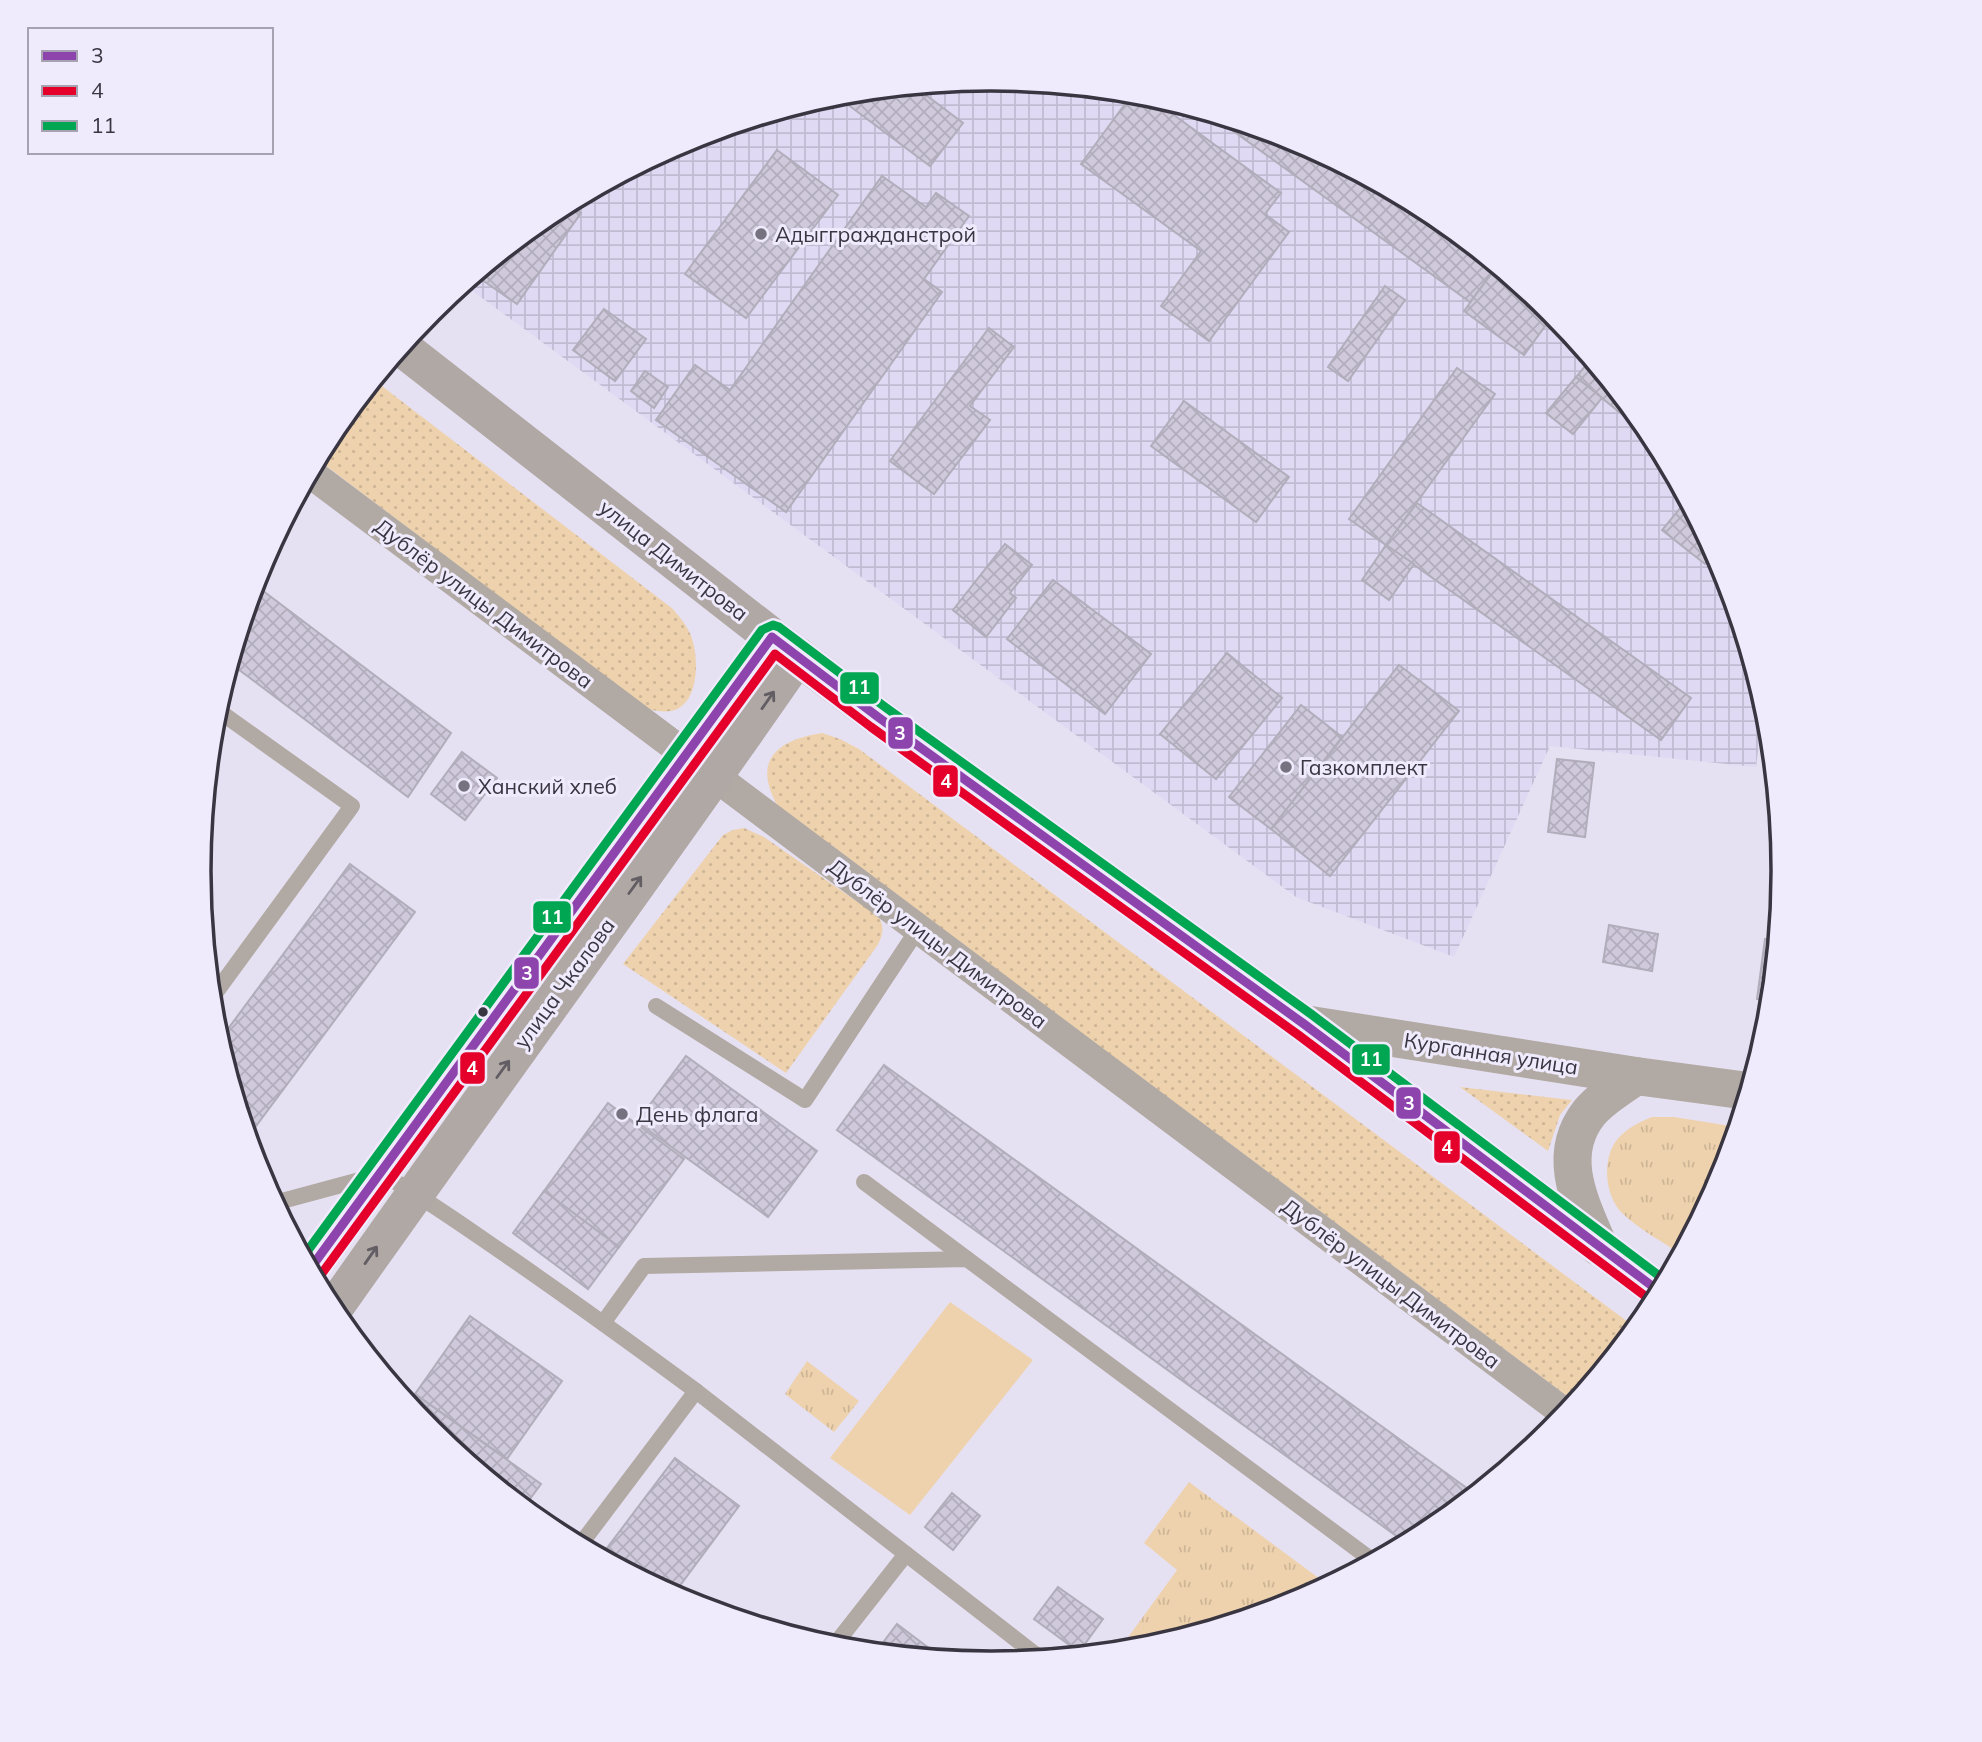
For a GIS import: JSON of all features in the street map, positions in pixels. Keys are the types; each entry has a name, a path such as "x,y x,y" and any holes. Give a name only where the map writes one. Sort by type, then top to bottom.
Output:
{"main road":[{"name":"улица Димитрова","path":"409,353 785,647 1304,1024 1651,1285"},
{"name":"улица Чкалова","path":"340,1300 415,1193 701,766 785,647"},
{"name":"улица Чкалова","path":"316,1261 701,766"}],"street":[{"name":"Дублёр улицы Димитрова","path":"317,479 1557,1407"},
{"name":"Курганная улица","path":"1304,1024 1739,1090"},
{"path":"1599,1247 1578,1198 1571,1160 1574,1143 1589,1112 1636,1076"}],"lane":[{"path":"220,986 352,806 227,717"},
{"path":"656,1006 805,1100 918,929"},
{"path":"284,1200 382,1174 415,1193 696,1391 1029,1650"},
{"path":"864,1182 1365,1555"},
{"path":"603,1323 644,1266 967,1259"},
{"path":"586,1537 696,1391"},
{"path":"841,1636 906,1554"}],"shaded area":[{"path":"991,91 1093,98 1143,106 1242,132 1336,171 1424,222 1466,252 1543,319 1577,357 1610,396 1666,481 1691,526 1730,620 1756,719 1759,740 1756,767 1550,746 1454,957 1296,897 471,290 516,252 558,222 646,171 693,150 740,132 839,106 889,98"}],"green space":[{"path":"381,385 673,609 694,644 694,685 686,702 679,708 663,712 647,709 325,465"},
{"path":"822,733 859,749 1627,1322 1610,1346 1567,1396 777,805 767,775 769,764 774,754 782,747 806,736"},
{"path":"744,828 764,837 878,916 882,927 877,946 786,1073 623,964 723,835"},
{"path":"1460,1087 1572,1100 1560,1115 1548,1151"},
{"path":"1652,1117 1674,1117 1729,1126 1691,1216 1673,1249 1628,1219 1616,1206 1609,1188 1607,1168 1612,1149 1616,1141 1632,1126"},
{"path":"950,1302 1033,1360 910,1515 830,1458"},
{"path":"807,1361 859,1401 834,1432 785,1394"},
{"path":"1189,1482 1319,1578 1242,1610 1127,1639 1177,1570 1144,1543"}],"building":[{"path":"925,94 963,123 930,166 848,105"},
{"path":"1126,103 1171,113 1281,193 1265,214 1289,232 1209,341 1161,306 1201,251 1081,164"},
{"path":"1230,129 1336,171 1424,222 1466,252 1491,273 1470,302"},
{"name":"Адыггражданстрой","path":"777,150 838,195 746,318 685,274"},
{"path":"882,176 926,207 936,193 969,216 924,279 942,292 786,512 656,420 695,365 730,390"},
{"path":"577,210 581,213 517,304 483,280 516,252"},
{"path":"1491,274 1547,324 1524,355 1464,311"},
{"path":"1385,286 1405,300 1348,381 1328,367"},
{"path":"604,309 646,339 615,381 573,350"},
{"path":"989,328 1014,347 970,406 990,420 934,494 890,461"},
{"path":"1585,366 1624,416 1576,377"},
{"path":"1457,368 1495,394 1386,545 1349,519"},
{"path":"645,371 668,387 654,408 631,391"},
{"path":"1576,377 1602,398 1573,434 1546,413"},
{"path":"1184,401 1289,477 1256,522 1151,446"},
{"path":"1417,503 1691,698 1661,740 1386,545"},
{"path":"1681,508 1707,562 1705,564 1662,530"},
{"path":"1005,544 1032,565 1010,593 1016,598 986,637 953,610"},
{"path":"1386,545 1414,564 1389,600 1362,580"},
{"path":"1053,580 1151,654 1105,714 1007,639"},
{"path":"263,591 451,733 408,797 238,669"},
{"path":"1227,653 1282,698 1216,779 1160,734"},
{"path":"1399,665 1459,711 1330,876 1271,829"},
{"name":"Газкомплект","path":"1301,705 1342,737 1271,829 1229,797"},
{"name":"Ханский хлеб","path":"462,752 497,778 465,820 431,794"},
{"path":"1557,759 1594,763 1585,837 1548,832"},
{"path":"350,864 415,912 254,1128 228,1029"},
{"path":"1609,925 1658,934 1652,971 1603,962"},
{"path":"1765,939 1767,939 1764,973 1760,999 1757,999"},
{"path":"686,1056 817,1151 768,1217 637,1122"},
{"path":"884,1065 1468,1489 1397,1536 837,1130"},
{"path":"608,1103 684,1159 619,1247 544,1191"},
{"path":"544,1191 619,1247 588,1289 513,1233"},
{"path":"470,1316 562,1381 507,1459 415,1394"},
{"path":"414,1395 541,1484 529,1500 439,1423"},
{"path":"675,1458 739,1506 680,1586 606,1549"},
{"path":"952,1493 980,1516 953,1550 925,1527"},
{"path":"1058,1587 1103,1619 1084,1645 1071,1646 1034,1619"},
{"path":"897,1624 929,1648 889,1644 883,1643"}],"transit line":[{"name":"11","path":"309,1249 762,630 773,625 1311,1014 1658,1275"},
{"name":"3","path":"316,1261 772,637 878,717 1304,1024 1651,1285"},
{"name":"4","path":"323,1272 775,654 871,727 1297,1034 1645,1296"}],"place":[{"name":"Адыггражданстрой","path":"761,234"},
{"name":"Газкомплект","path":"1286,767"},
{"name":"Ханский хлеб","path":"464,786"},
{"name":"День флага","path":"622,1114"}]}
